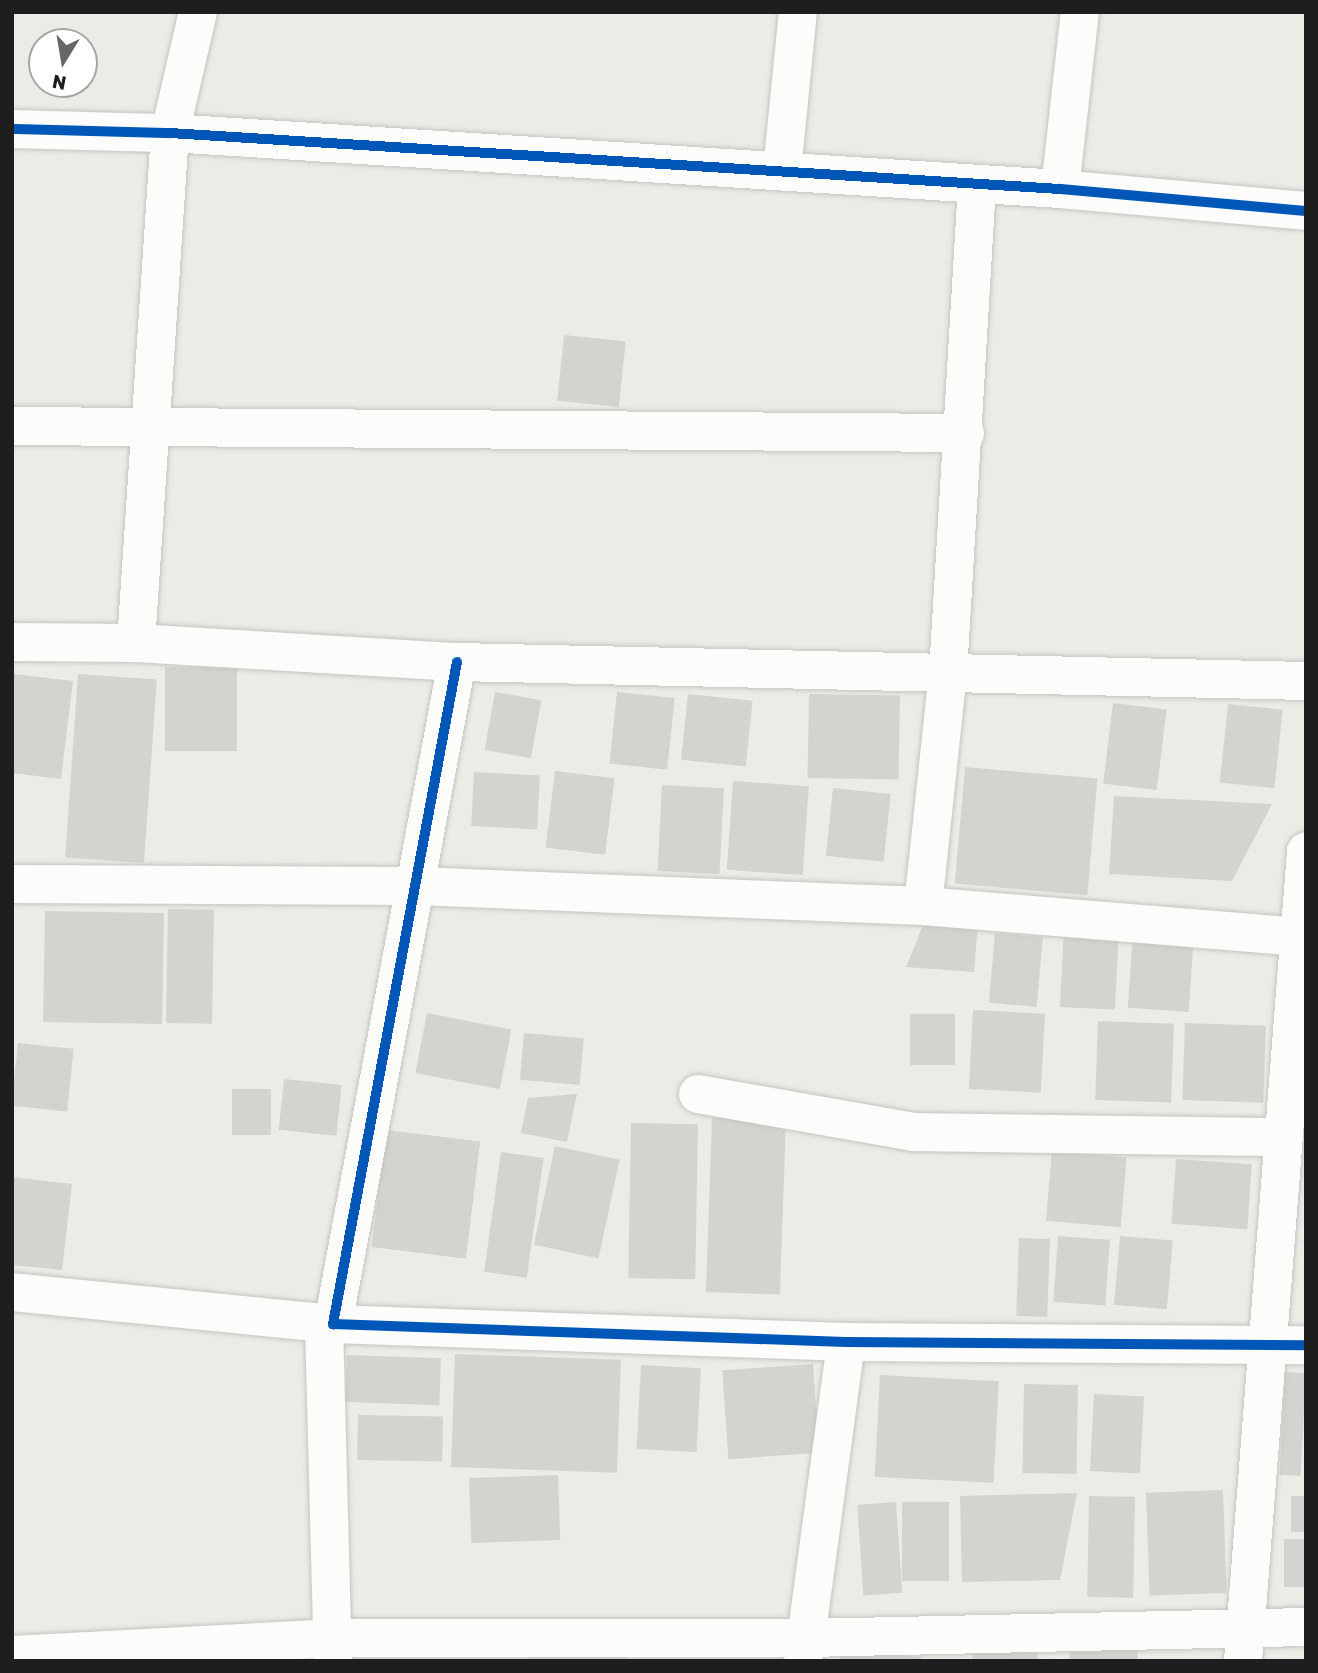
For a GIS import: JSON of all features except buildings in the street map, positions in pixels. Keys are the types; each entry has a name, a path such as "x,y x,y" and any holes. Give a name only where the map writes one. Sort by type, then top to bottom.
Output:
{"street":[{"path":"136,643 170,133 198,12"},
{"path":"782,172 798,12"},
{"path":"1060,189 1080,12"},
{"path":"12,129 170,133 1060,189 1306,211"},
{"path":"923,906 948,673 965,433 977,184"},
{"path":"12,426 965,433"},
{"path":"12,642 136,643 457,662 1306,681"},
{"path":"332,1649 328,1324 416,886 457,662"},
{"path":"1243,1643 1284,1137 1297,937 1306,851"},
{"path":"12,884 416,886 923,906 1297,937"},
{"path":"698,1094 914,1132 1284,1137"},
{"path":"12,1292 328,1324 846,1342 1306,1345"},
{"path":"804,1649 846,1342"},
{"path":"12,1655 332,1649 804,1649 1243,1643 1306,1627"}],"cycle path":[{"path":"12,129 170,133 1060,189 1306,211"},
{"path":"457,662 333,1324 846,1342 1306,1345"}]}
